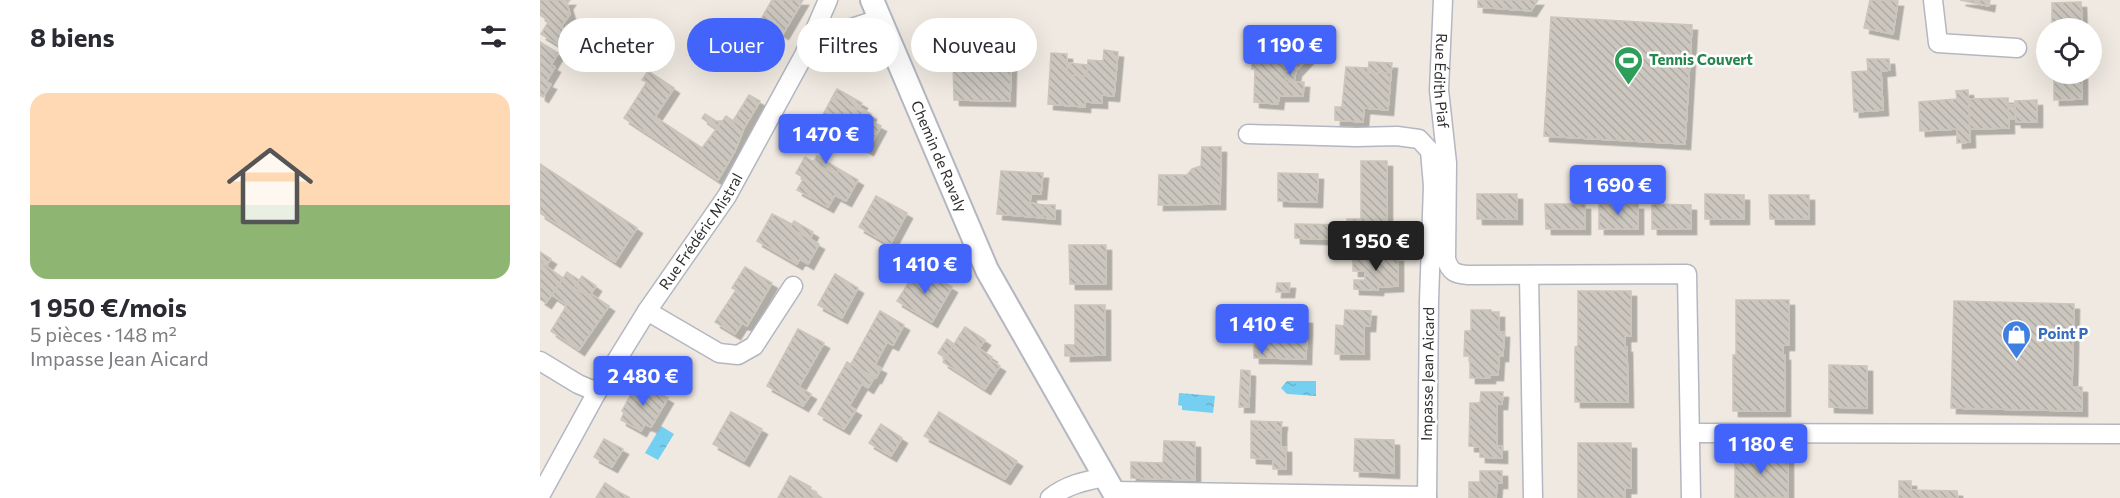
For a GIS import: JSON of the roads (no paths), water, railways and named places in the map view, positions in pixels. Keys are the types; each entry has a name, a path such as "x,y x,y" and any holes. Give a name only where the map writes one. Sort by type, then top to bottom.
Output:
{"street":[{"name":"Rue Frédéric Mistral","path":"820,18 828,0"},
{"name":"Rue Édith Piaf","path":"1443,0 1439,90 1447,163 1446,259 1448,268 1455,274 1468,275 1687,274 1690,433"},
{"path":"1933,0 1938,44 2017,48"},
{"name":"Rue Frédéric Mistral","path":"856,18 875,5"},
{"name":"Chemin de Ravaly","path":"875,5 987,270 1111,489"},
{"name":"Rue Frédéric Mistral","path":"540,496 597,392 647,310 727,196 797,68"},
{"name":"Impasse Jean Aicard","path":"1248,135 1397,136 1419,139 1430,151 1433,186 1426,497"},
{"path":"1529,275 1533,498"},
{"path":"647,310 719,353 738,356 754,346 793,286"},
{"path":"540,361 578,384 597,392"},
{"path":"1691,498 1690,433 2120,434"},
{"path":"1050,498 1059,490 1085,481 1111,489 1426,497"}],"water":[{"path":"1287,381 1316,381 1316,396 1287,394 1281,388"},
{"path":"1179,393 1215,396 1213,413 1182,410 1182,406 1178,405"},
{"path":"661,426 674,434 658,460 645,453"}],"place":[{"name":"Tennis Couvert","path":"1628,86"},
{"name":"Point P","path":"2017,360"}]}
